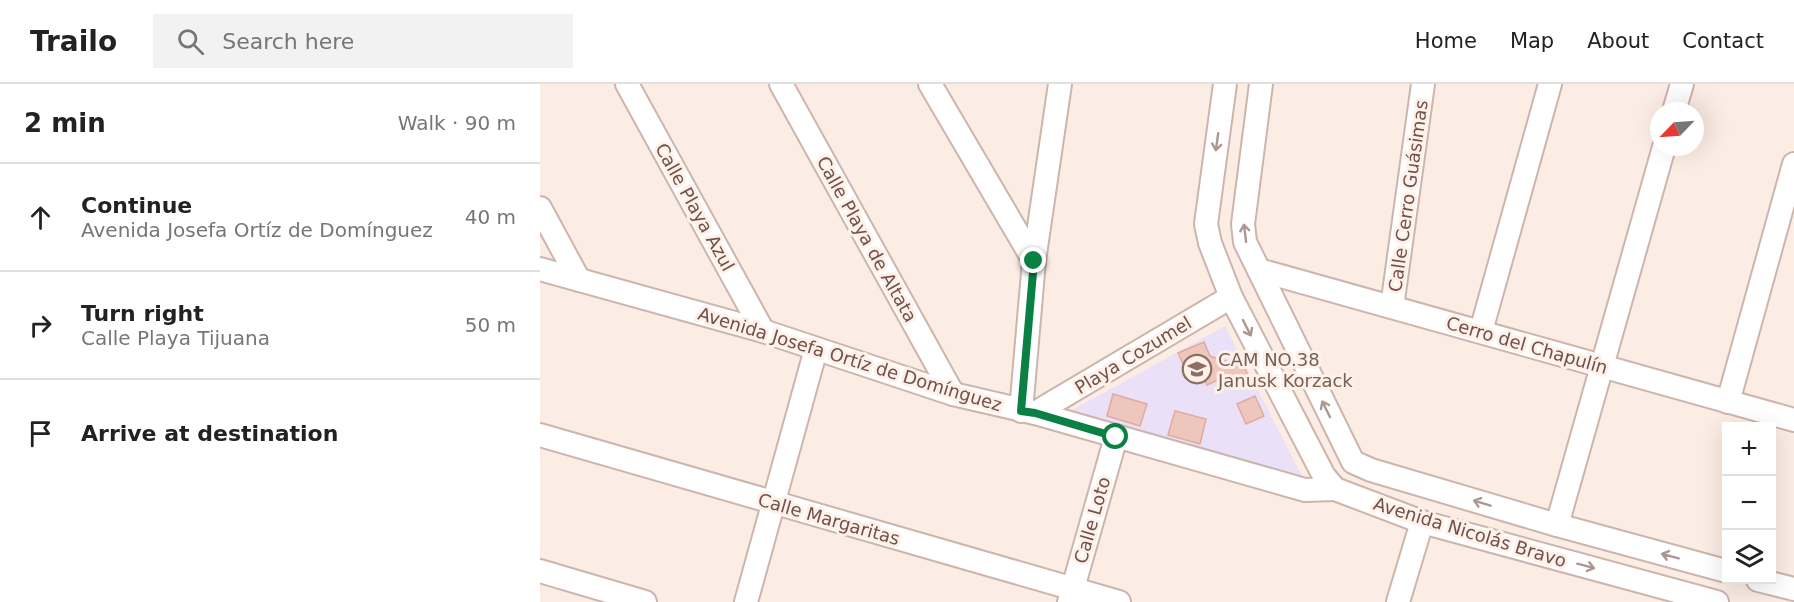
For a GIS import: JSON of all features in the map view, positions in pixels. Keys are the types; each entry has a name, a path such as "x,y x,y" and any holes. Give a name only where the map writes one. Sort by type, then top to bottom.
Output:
{"street":[{"name":"Calle Playa Azul","path":"627,84 763,331"},
{"name":"Calle Playa de Altata","path":"781,84 953,394"},
{"path":"930,84 1034,261"},
{"path":"1028,412 1034,261 1060,84"},
{"path":"1225,84 1206,224 1210,243 1231,297 1324,476 1335,489"},
{"name":"Avenida Nicolás Bravo","path":"1261,84 1244,224 1245,242 1353,462 1371,470 1557,525 1722,570"},
{"name":"Calle Cerro Guásimas","path":"1392,308 1423,84"},
{"path":"1481,331 1550,84"},
{"path":"1677,102 1682,84"},
{"path":"1557,525 1661,156"},
{"path":"1728,402 1794,164"},
{"path":"540,208 579,280"},
{"name":"Avenida Josefa Ortíz de Domínguez","path":"540,269 763,331 953,394 1028,412 1305,490 1335,489"},
{"name":"Cerro del Chapulín","path":"1259,270 1794,420"},
{"name":"Playa Cozumel","path":"1028,412 1231,297"},
{"path":"746,602 816,349"},
{"name":"Calle Margaritas","path":"540,435 772,502 1071,595 1119,602"},
{"name":"Calle Loto","path":"1071,595 1116,437"},
{"name":"Avenida Nicolás Bravo","path":"1335,489 1422,522 1717,602"},
{"path":"1398,602 1422,522"},
{"path":"540,571 645,602"},
{"path":"1776,584 1794,589"}],"shaded area":[{"name":"CAM NO.38 Janusk Korzack","path":"1225,326 1303,478 1069,412"}],"building":[{"path":"1204,342 1210,356 1228,362 1240,357 1250,380 1234,388 1229,375 1207,385 1200,369 1188,375 1178,353"},
{"path":"1113,394 1147,404 1140,426 1107,416"},
{"path":"1255,396 1264,416 1246,424 1237,404"},
{"path":"1175,411 1206,419 1200,444 1168,435"}],"place":[{"name":"CAM NO.38 Janusk Korzack","path":"1197,369"}],"route":[{"path":"1034,261 1021,411 1116,437"}]}
